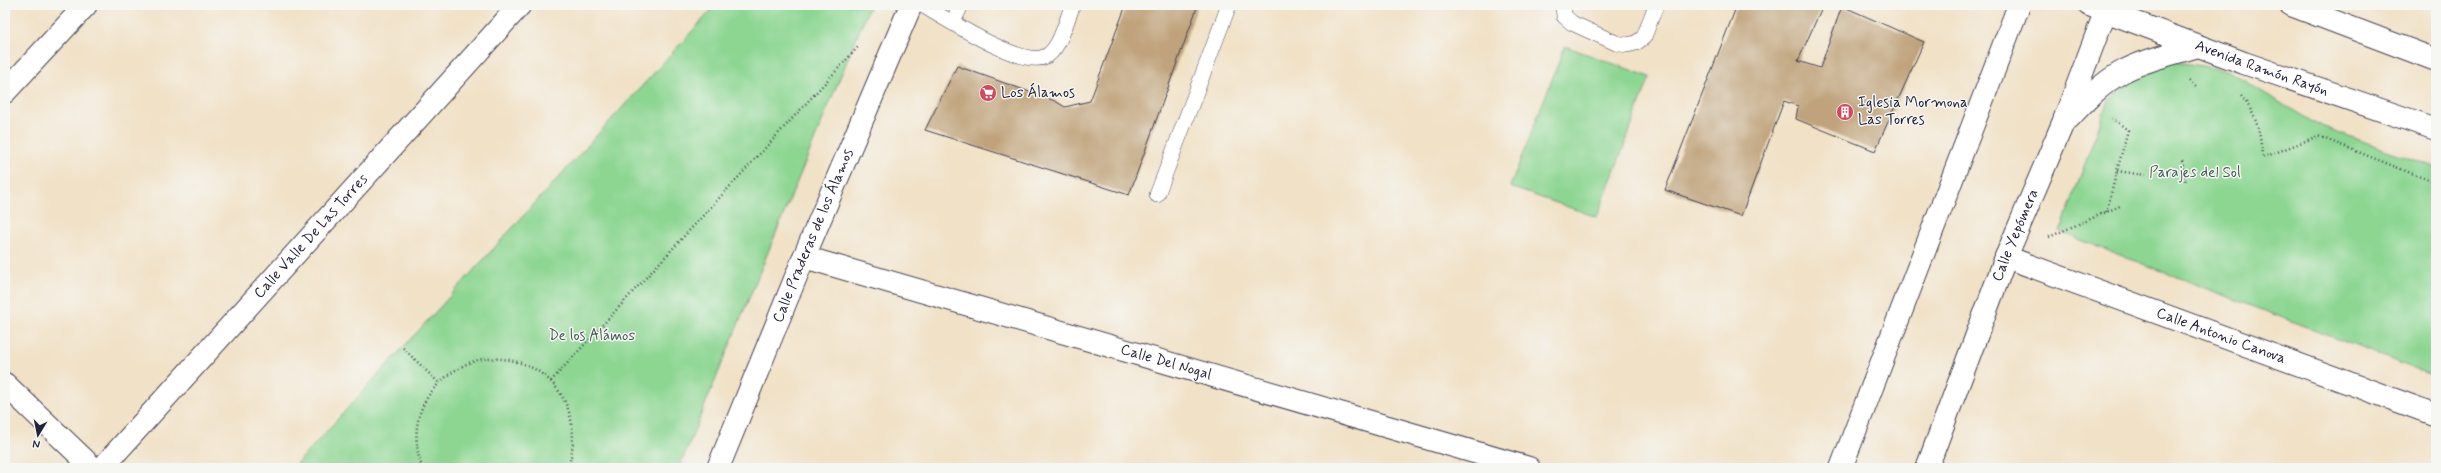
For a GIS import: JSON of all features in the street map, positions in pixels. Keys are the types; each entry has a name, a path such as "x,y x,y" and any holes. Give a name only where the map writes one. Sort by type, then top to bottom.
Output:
{"street":[{"path":"5,92 86,5"},
{"name":"Calle Valle De Las Torres","path":"102,468 520,5"},
{"name":"Calle Praderas de los Álamos","path":"718,468 804,257 911,5"},
{"path":"1841,468 2019,5"},
{"path":"2291,5 2436,60"},
{"name":"Avenida Ramón Rayón","path":"2101,7 2198,46 2436,129"},
{"name":"Calle Yepómera","path":"1927,468 2006,257 2064,123 2101,7"},
{"path":"2064,123 2102,86 2122,72 2152,59 2198,46"},
{"name":"Calle Del Nogal","path":"804,257 1529,468"},
{"name":"Calle Antonio Canova","path":"2006,257 2436,415"},
{"path":"5,384 93,468"}],"lane":[{"path":"922,5 1001,49 1026,59 1044,57 1055,47 1073,5"},
{"path":"953,22 961,5"},
{"path":"1157,194 1229,5"},
{"path":"1562,5 1564,16 1572,23 1616,43 1627,45 1636,43 1644,37 1656,5"}],"path":[{"path":"551,381 845,59 862,44"},
{"path":"2237,91 2255,119 2261,138 2262,158 2318,136 2436,183"},
{"path":"2106,212 2128,130"},
{"path":"2182,160 2186,183"},
{"path":"2117,171 2145,175"},
{"path":"2006,257 2120,206"},
{"path":"403,348 438,382"},
{"path":"422,468 416,449 417,425 424,402 438,382 458,367 482,359 507,359 524,365 551,381 566,402 574,425 574,450 568,468"}],"green space":[{"name":"De los Alámos","path":"716,5 870,5 679,468 293,468"},
{"path":"1565,46 1650,77 1597,217 1510,187"},
{"name":"Parajes del Sol","path":"2171,61 2226,70 2316,124 2436,168 2436,377 2060,232 2108,101 2134,80"}],"building":[{"name":"Los Álamos","path":"1126,5 1198,5 1129,195 925,130 957,66 1055,101 1065,107 1090,101"},
{"name":"Iglesia Mormona Las Torres","path":"1737,5 1823,5 1798,61 1820,68 1842,6 1924,42 1875,151 1796,119 1798,106 1784,101 1741,216 1665,190"}],"place":[{"name":"Los Álamos","path":"988,93"},
{"name":"Iglesia Mormona Las Torres","path":"1845,112"}]}
